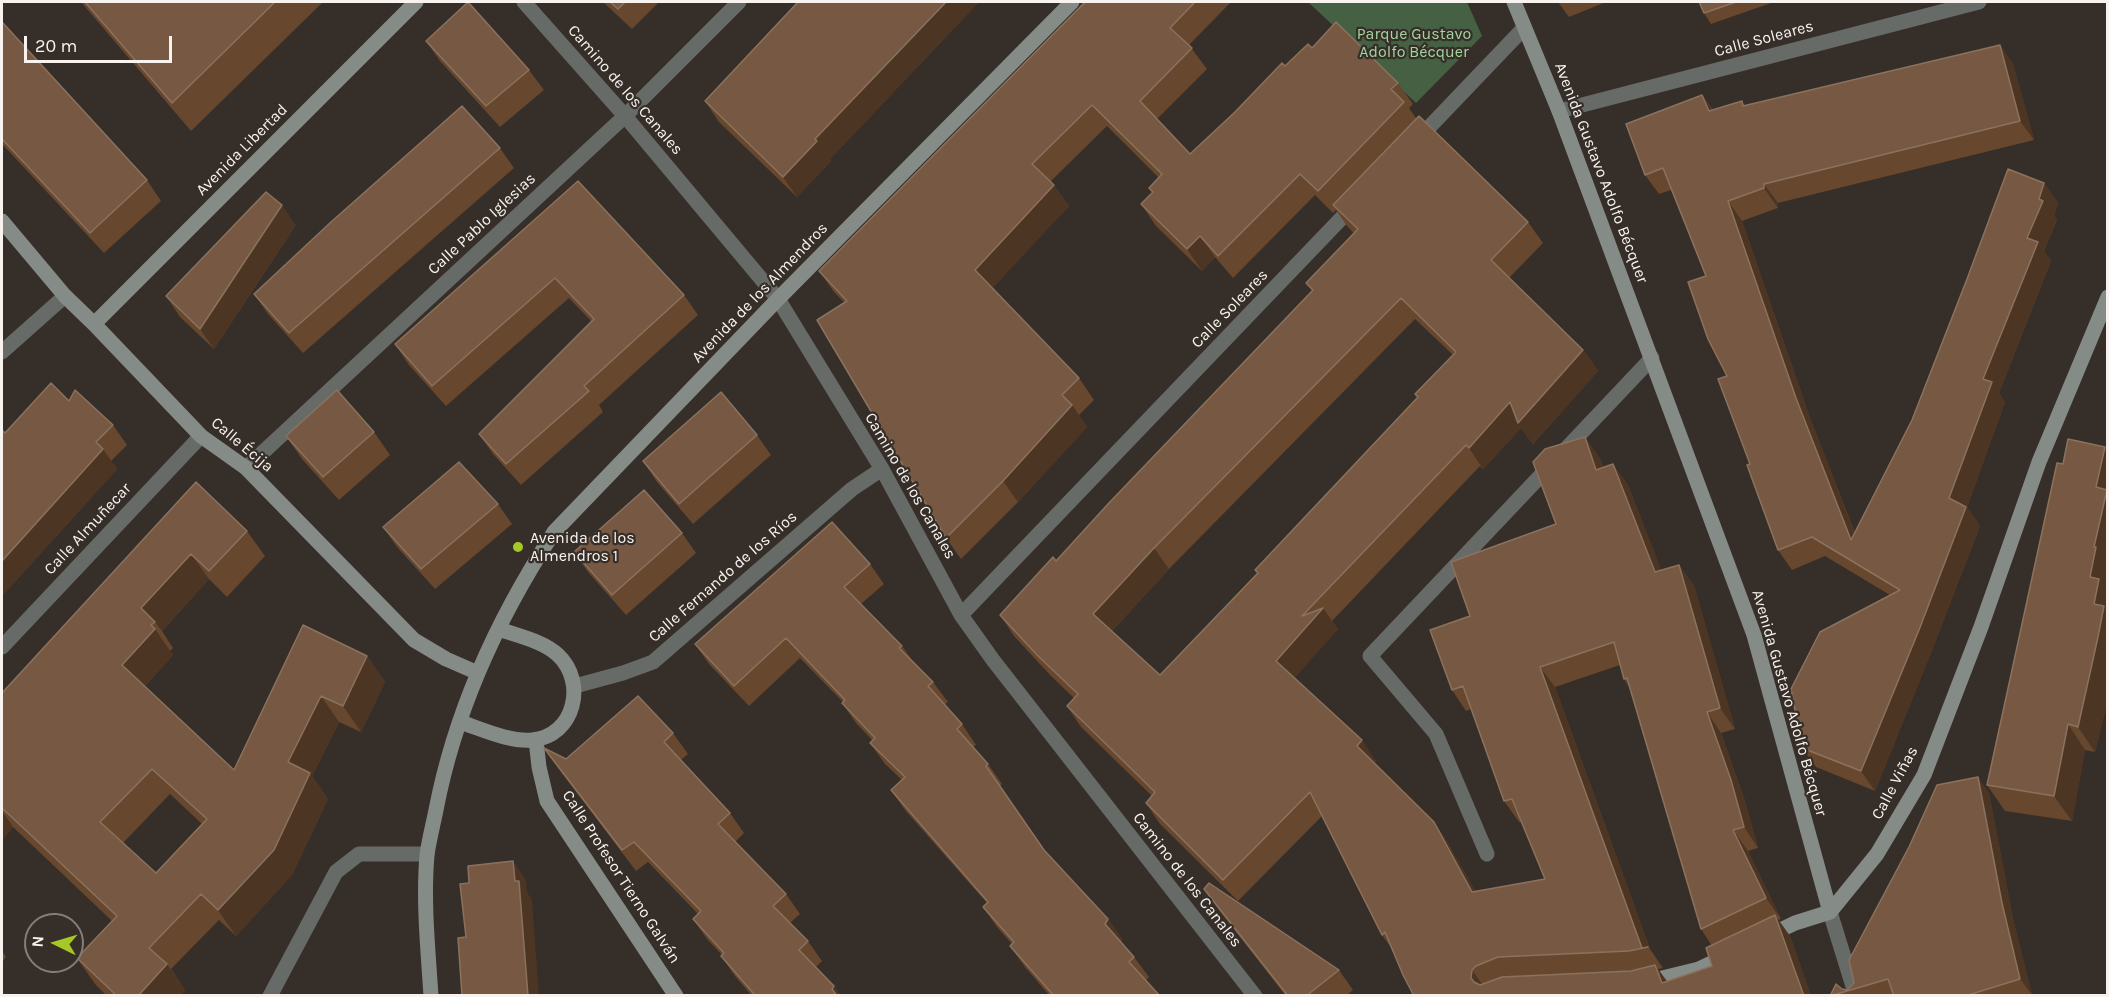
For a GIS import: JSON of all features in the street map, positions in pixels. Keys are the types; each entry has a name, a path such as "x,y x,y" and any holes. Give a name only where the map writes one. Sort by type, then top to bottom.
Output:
{"street":[{"name":"Avenida Libertad","path":"94,324 416,2"},
{"name":"Camino de los Canales","path":"524,2 626,116 778,299 882,469 961,615 993,660 1255,996"},
{"name":"Calle Pablo Iglesias","path":"246,468 626,116 739,2"},
{"name":"Avenida de los Almendros","path":"499,629 516,593 554,532 778,299 1072,2"},
{"name":"Avenida Gustavo Adolfo Bécquer","path":"1514,2 1559,111 1754,635 1830,912 1856,996"},
{"name":"Calle Soleares","path":"1559,111 1979,2"},
{"path":"1408,148 1524,28"},
{"name":"Calle Soleares","path":"961,615 1367,192"},
{"name":"Calle Écija","path":"2,221 65,296 201,436 246,468 414,640 446,659 478,673"},
{"path":"2,352 65,296"},
{"name":"Calle Viñas","path":"1830,912 1876,854 1924,775 1981,627 2039,462 2108,297"},
{"path":"1487,854 1436,734 1370,656 1652,358"},
{"name":"Calle Almuñecar","path":"2,647 201,436"},
{"name":"Calle Fernando de los Ríos","path":"575,686 654,662 852,489 882,469"},
{"path":"431,996 426,915 427,854 442,778 460,723 478,673 499,629 556,653 568,668 575,686 573,703 569,716 554,731 536,740 516,739 460,723"},
{"name":"Calle Profesor Tierno Galván","path":"536,740 539,767 547,801 676,996"},
{"path":"270,996 336,872 359,854 427,854"},
{"path":"1633,982 1645,982 1699,969 1795,923 1830,912"}],"green space":[{"name":"Parque Gustavo Adolfo Bécquer","path":"1308,2 1467,2 1482,36 1416,103"}],"building":[{"path":"85,2 275,2 172,103"},
{"path":"468,2 529,70 486,106 426,41"},
{"path":"610,2 625,2 618,9"},
{"path":"798,2 946,2 815,139 817,141 783,177 705,101"},
{"path":"1085,2 1195,2 1170,28 1192,48 1140,101 1190,154 1282,63 1285,66 1308,44 1312,48 1336,22 1398,83 1391,89 1404,102 1318,191 1300,174 1218,256 1200,236 1187,249 1141,204 1153,192 1149,188 1162,174 1092,105 1032,164 1054,185 975,270 1079,378 1062,395 1072,405 1003,481 946,538 817,320 847,301 819,271"},
{"path":"1699,2 1736,2 1704,13"},
{"path":"2,22 147,180 90,233 2,139"},
{"path":"2000,45 2020,121 1764,184 1764,188 1728,201 1796,398 1851,540 1912,420 2008,169 2044,183 2039,199 2043,201 2027,238 2038,242 1983,379 1992,382 1949,498 1966,507 1861,771 1802,748 1791,689 1820,632 1900,590 1812,537 1778,550 1747,465 1750,464 1718,379 1727,376 1708,339 1688,282 1706,276 1663,168 1645,175 1626,124 1702,95 1709,111 1742,101 1743,106"},
{"path":"462,106 500,148 289,333 254,294"},
{"path":"1419,116 1528,222 1491,260 1583,350 1518,423 1510,402 1469,448 1466,445 1302,616 1323,608 1276,661 1362,740 1357,746 1434,822 1472,892 1545,879 1512,799 1504,801 1463,686 1452,690 1430,630 1470,616 1451,562 1556,524 1533,462 1545,449 1585,437 1596,470 1613,464 1655,572 1679,565 1720,708 1707,712 1731,780 1744,827 1733,830 1766,898 1701,929 1627,678 1624,679 1614,642 1540,667 1642,948 1648,947 1629,951 1498,957 1476,966 1472,970 1471,978 1480,985 1502,977 1631,971 1655,965 1662,983 1712,966 1706,948 1775,915 1804,996 1414,996 1385,932 1382,935 1310,792 1223,880 1146,803 1155,792 1067,706 1078,694 1000,615 1053,557 1056,561 1313,290 1306,283 1358,229 1333,205","holes":["1401,298 1456,352 1415,394 1418,397 1255,570 1258,573 1160,675 1093,614 1154,548"]},
{"path":"578,181 684,295 584,386 589,391 506,464 479,434 594,319 555,278 432,386 395,344"},
{"path":"266,192 282,205 200,329 166,296"},
{"path":"51,383 69,401 75,390 113,425 96,442 103,449 2,561 2,430 5,433"},
{"path":"337,390 374,432 323,477 286,436"},
{"path":"721,392 757,435 679,504 643,461"},
{"path":"2068,439 2105,447 2096,487 2107,490 2094,547 2096,547 2090,577 2099,579 2094,604 2104,606 2078,727 2068,724 2054,796 1987,785 2057,463 2063,464"},
{"path":"459,462 498,504 421,569 383,527"},
{"path":"196,482 247,531 209,571 191,554 141,608 155,622 151,625 155,629 122,665 234,770 303,625 367,656 343,706 321,696 288,762 310,773 274,850 218,910 201,894 149,948 167,964 138,996 117,996 84,965 84,951 117,916 2,808 2,693","holes":["152,769 207,819 156,873 100,822"]},
{"path":"644,490 682,533 612,595 574,552"},
{"path":"832,522 870,564 844,587 902,646 899,648 933,682 928,686 962,724 957,729 988,764 986,766 1044,850 1108,919 1105,924 1134,957 1129,962 1160,996 1054,996 1010,946 1014,942 983,907 988,902 891,790 905,777 870,743 875,738 842,703 845,700 786,638 734,686 695,644"},
{"path":"638,696 673,733 664,742 730,813 718,824 786,894 773,906 808,941 799,950 834,986 832,989 837,996 752,996 754,994 721,956 724,953 693,919 701,911 634,842 622,850 544,748 566,759"},
{"path":"1978,777 2002,903 2020,979 1965,996 1894,996 1888,979 1830,996 1836,984 1847,990 1854,983 1849,960 1909,847 1937,785"},
{"path":"513,861 515,881 519,881 528,996 462,996 458,938 466,937 460,884 469,883 468,866"},
{"path":"1209,883 1339,970 1306,996 1288,996 1204,889"}],"place":[{"name":"Avenida de los Almendros 1","path":"518,547"}]}
